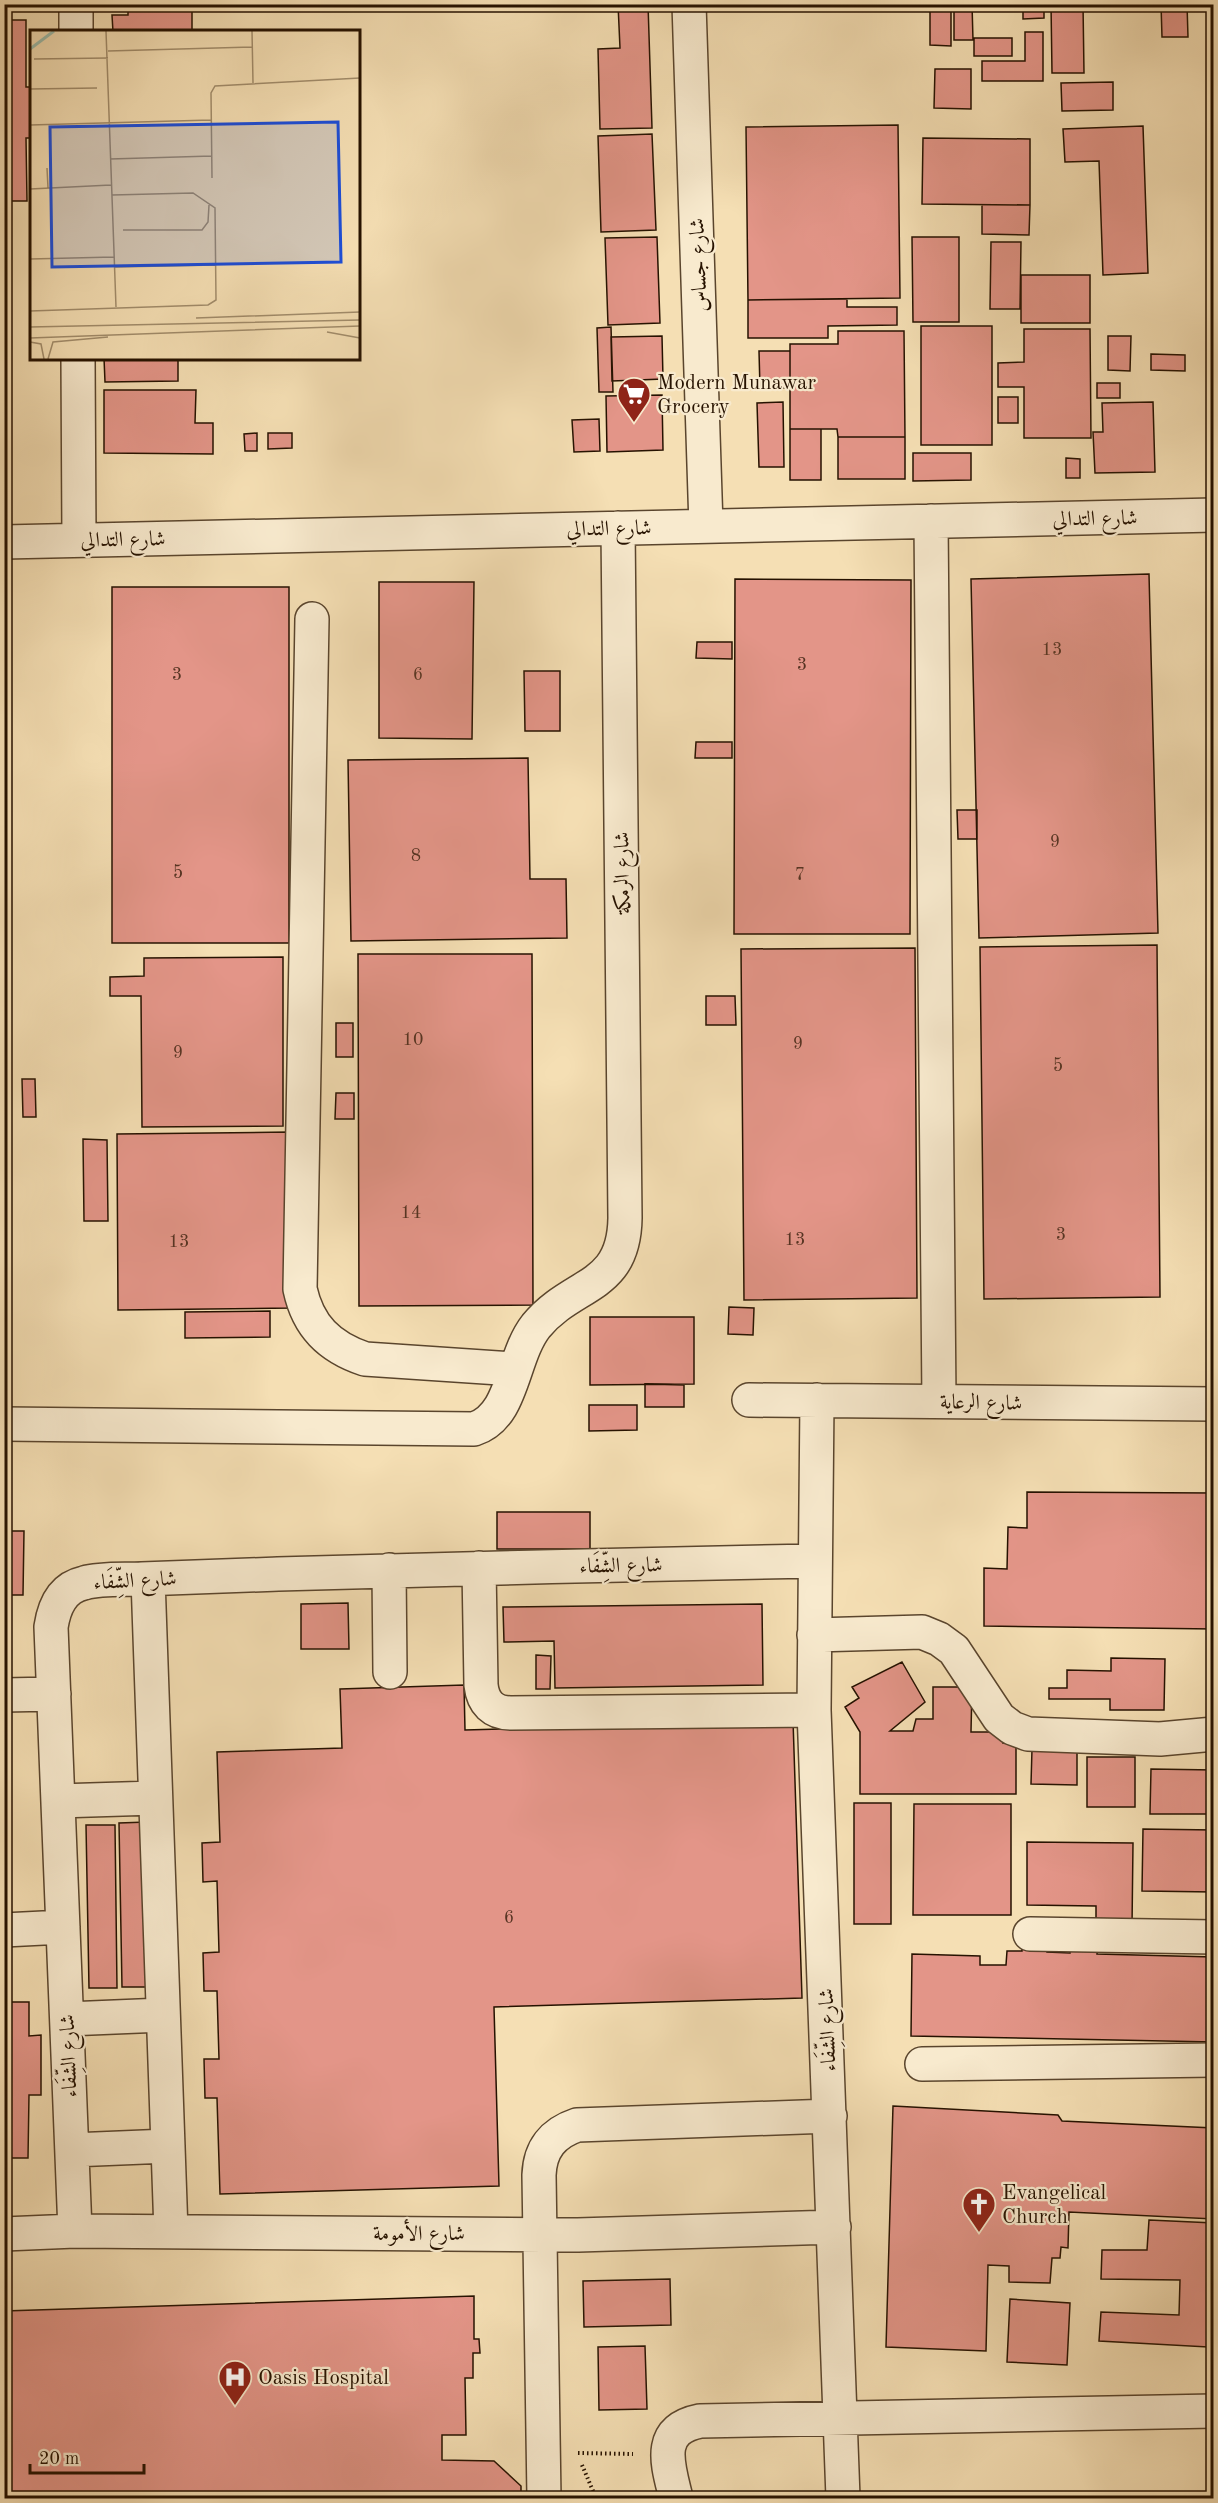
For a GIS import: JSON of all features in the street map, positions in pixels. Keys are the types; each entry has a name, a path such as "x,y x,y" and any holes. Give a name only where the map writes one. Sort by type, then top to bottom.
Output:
{"street":[{"path":"76,4 76,30"},
{"name":"شارع جساس","path":"689,4 706,526"},
{"path":"78,360 79,540"},
{"name":"شارع التدالي","path":"4,542 1214,515"},
{"path":"931,521 939,1401"},
{"name":"شارع الرمكة","path":"4,1424 474,1429 484,1425 500,1410 523,1347 535,1327 550,1310 601,1278 610,1269 622,1245 625,1218 618,528"},
{"path":"312,619 301,1277 303,1303 316,1328 330,1342 346,1353 364,1359 514,1369"},
{"name":"شارع الرعاية","path":"749,1400 1214,1404"},
{"name":"شارع الشِّفَاء","path":"817,1400 814,1710 843,2499"},
{"name":"شارع الشِّفَاء","path":"75,2231 51,1627 53,1613 59,1600 69,1590 82,1583 148,1579 389,1570 814,1561"},
{"path":"479,1568 481,1685 482,1694 493,1709 511,1713 814,1710"},
{"path":"389,1570 390,1672"},
{"path":"148,1579 171,2232"},
{"path":"814,1635 922,1632 939,1638 954,1650 999,1718 1012,1728 1028,1734 1160,1740 1214,1734"},
{"path":"4,1695 54,1694"},
{"path":"58,1800 155,1798"},
{"path":"4,1930 63,1927"},
{"path":"1030,1934 1214,1937"},
{"path":"67,2019 163,2015"},
{"path":"922,2064 1214,2060"},
{"path":"544,2499 539,2234 540,2161 553,2137 564,2129 577,2125 830,2116"},
{"path":"72,2150 168,2146"},
{"name":"شارع الأمومة","path":"4,2234 75,2231 539,2234 834,2227"},
{"path":"676,2499 667,2454 674,2435 690,2423 700,2421 1214,2411"}],"path":[{"path":"543,2453 667,2454"}],"building":[{"path":"128,4 192,4 192,30 113,30 112,15 128,15"},
{"path":"618,4 648,4 652,128 600,129 598,49 620,48"},
{"path":"930,4 951,4 951,46 930,45"},
{"path":"954,4 972,4 973,40 954,40"},
{"path":"1023,4 1044,4 1044,18 1023,19"},
{"path":"1051,4 1083,4 1084,73 1052,73"},
{"path":"1161,4 1187,4 1188,37 1162,37"},
{"path":"4,20 26,20 26,87 30,87 30,138 26,138 27,201 4,201"},
{"path":"1025,32 1043,32 1043,81 982,81 982,61 1025,61"},
{"path":"974,38 1012,38 1012,56 974,56"},
{"path":"935,69 971,69 971,109 934,108"},
{"path":"1113,82 1113,110 1062,111 1061,83"},
{"path":"898,125 900,298 748,300 746,127"},
{"path":"1143,126 1148,273 1103,275 1099,161 1065,162 1063,129"},
{"path":"652,134 656,230 601,232 598,136"},
{"path":"923,138 1030,139 1030,205 922,204"},
{"path":"982,205 1030,205 1029,235 982,234"},
{"path":"657,237 660,323 608,325 605,238"},
{"path":"912,237 959,237 959,322 913,322"},
{"path":"991,242 1021,242 1020,309 990,309"},
{"path":"1021,275 1090,275 1090,323 1021,323"},
{"path":"847,299 847,307 897,307 897,325 828,326 828,338 748,338 748,300"},
{"path":"921,326 992,326 992,445 921,445"},
{"path":"611,327 613,392 599,392 597,328"},
{"path":"1024,329 1090,329 1091,438 1024,438 1024,387 998,387 998,363 1024,362"},
{"path":"838,331 904,331 905,437 838,437 837,429 790,429 790,344 838,344"},
{"path":"662,336 663,379 612,381 611,337"},
{"path":"1108,336 1131,336 1130,371 1108,370"},
{"path":"759,351 790,351 790,388 760,388"},
{"path":"1151,354 1185,355 1185,371 1151,370"},
{"path":"104,360 178,360 178,381 105,382"},
{"path":"1097,383 1120,383 1120,398 1097,398"},
{"path":"104,390 196,390 195,423 213,423 213,454 104,453"},
{"name":"Modern Munawar Grocery","path":"662,395 663,450 607,452 606,396"},
{"path":"998,397 1018,397 1018,423 998,423"},
{"path":"783,402 784,467 759,467 757,403"},
{"path":"1153,402 1155,472 1095,473 1093,432 1103,432 1102,403"},
{"path":"599,419 600,451 574,452 572,420"},
{"path":"790,429 821,429 821,480 790,480"},
{"path":"257,433 257,451 245,451 244,434"},
{"path":"268,433 292,433 292,448 268,449"},
{"path":"838,437 905,437 905,479 838,479"},
{"path":"913,453 971,453 971,480 913,481"},
{"path":"1066,458 1080,459 1080,478 1066,478"},
{"path":"1149,574 1158,933 979,938 971,579"},
{"path":"735,579 911,580 910,934 734,934"},
{"path":"379,582 474,582 472,739 379,738"},
{"path":"112,587 289,587 289,943 112,943"},
{"path":"697,642 732,642 732,659 696,658"},
{"path":"524,671 560,671 560,731 525,731"},
{"path":"696,742 732,742 732,758 695,758"},
{"path":"528,758 530,879 566,879 567,938 351,941 348,760"},
{"path":"957,810 977,810 977,839 958,839"},
{"path":"1157,945 1160,1297 984,1299 980,947"},
{"path":"915,948 917,1298 744,1300 741,949"},
{"path":"358,954 532,954 533,1305 359,1306"},
{"path":"283,957 283,1126 142,1127 141,996 110,996 110,977 144,976 144,958"},
{"path":"706,996 735,996 736,1025 706,1025"},
{"path":"336,1023 353,1023 353,1057 336,1057"},
{"path":"22,1079 35,1079 36,1117 23,1117"},
{"path":"336,1093 354,1093 354,1119 335,1119"},
{"path":"289,1132 291,1308 118,1310 117,1134"},
{"path":"83,1139 107,1140 108,1221 84,1221"},
{"path":"729,1307 754,1308 753,1335 728,1334"},
{"path":"270,1311 270,1337 185,1338 185,1312"},
{"path":"590,1317 694,1317 694,1384 590,1385"},
{"path":"645,1384 684,1385 684,1407 645,1407"},
{"path":"589,1405 637,1405 637,1430 589,1431"},
{"path":"1027,1492 1214,1493 1214,1629 984,1626 984,1568 1007,1569 1008,1527 1027,1528"},
{"path":"497,1512 590,1512 590,1549 497,1549"},
{"path":"4,1531 24,1531 23,1595 4,1595"},
{"path":"348,1603 349,1649 301,1649 301,1604"},
{"path":"762,1604 763,1685 555,1688 554,1641 504,1642 503,1607"},
{"path":"1211,1648 1214,1649 1214,1695 1210,1695"},
{"path":"536,1655 551,1656 550,1689 536,1689"},
{"path":"1111,1658 1165,1659 1164,1710 1110,1710 1110,1699 1049,1699 1049,1688 1067,1688 1067,1670 1111,1671"},
{"path":"902,1662 925,1702 890,1731 913,1731 916,1719 933,1719 933,1687 972,1687 971,1732 1004,1732 1003,1743 1016,1743 1016,1794 860,1794 860,1732 845,1707 859,1698 852,1687"},
{"path":"464,1685 465,1730 793,1720 802,1998 494,2007 499,2186 220,2194 217,2098 205,2098 204,2059 219,2059 217,1991 204,1991 203,1953 219,1952 217,1881 203,1882 202,1843 220,1842 217,1752 342,1748 340,1689"},
{"path":"1032,1749 1077,1750 1077,1785 1031,1784"},
{"path":"1087,1757 1135,1757 1135,1807 1087,1807"},
{"path":"1151,1769 1214,1770 1214,1814 1150,1814"},
{"path":"854,1803 891,1803 891,1924 854,1924"},
{"path":"914,1804 1011,1804 1011,1915 913,1915"},
{"path":"147,1822 149,1987 122,1987 119,1823"},
{"path":"86,1825 115,1825 117,1988 89,1988"},
{"path":"1143,1829 1214,1830 1214,1892 1142,1891"},
{"path":"1027,1842 1133,1843 1132,1927 1096,1927 1096,1906 1027,1905"},
{"path":"1070,1940 1098,1940 1097,1954 1214,1957 1214,2042 911,2036 912,1954 980,1956 980,1965 1006,1965 1007,1951 1022,1951 1022,1942 1047,1942 1047,1952 1070,1953"},
{"path":"4,2002 29,2002 29,2036 41,2035 41,2095 29,2095 28,2158 4,2158"},
{"name":"Evangelical Church","path":"893,2106 1058,2115 1062,2121 1214,2128 1214,2219 1069,2212 1068,2248 1061,2247 1060,2258 1052,2258 1050,2283 1009,2282 1009,2266 988,2265 986,2351 886,2347"},
{"path":"1149,2220 1214,2223 1214,2318 1209,2321 1208,2347 1099,2341 1101,2312 1179,2315 1180,2280 1101,2279 1102,2250 1147,2250"},
{"path":"670,2279 671,2325 584,2327 583,2281"},
{"name":"Oasis Hospital","path":"474,2296 474,2339 479,2339 480,2353 473,2353 473,2378 465,2378 466,2435 442,2435 442,2460 494,2461 521,2486 521,2498 4,2498 4,2311"},
{"path":"1010,2299 1070,2303 1067,2365 1007,2362"},
{"path":"645,2346 647,2409 599,2410 598,2347"}],"place":[{"name":"Modern Munawar Grocery","path":"634,423"},
{"name":"Evangelical Church","path":"979,2233"},
{"name":"Oasis Hospital","path":"235,2406"}]}
